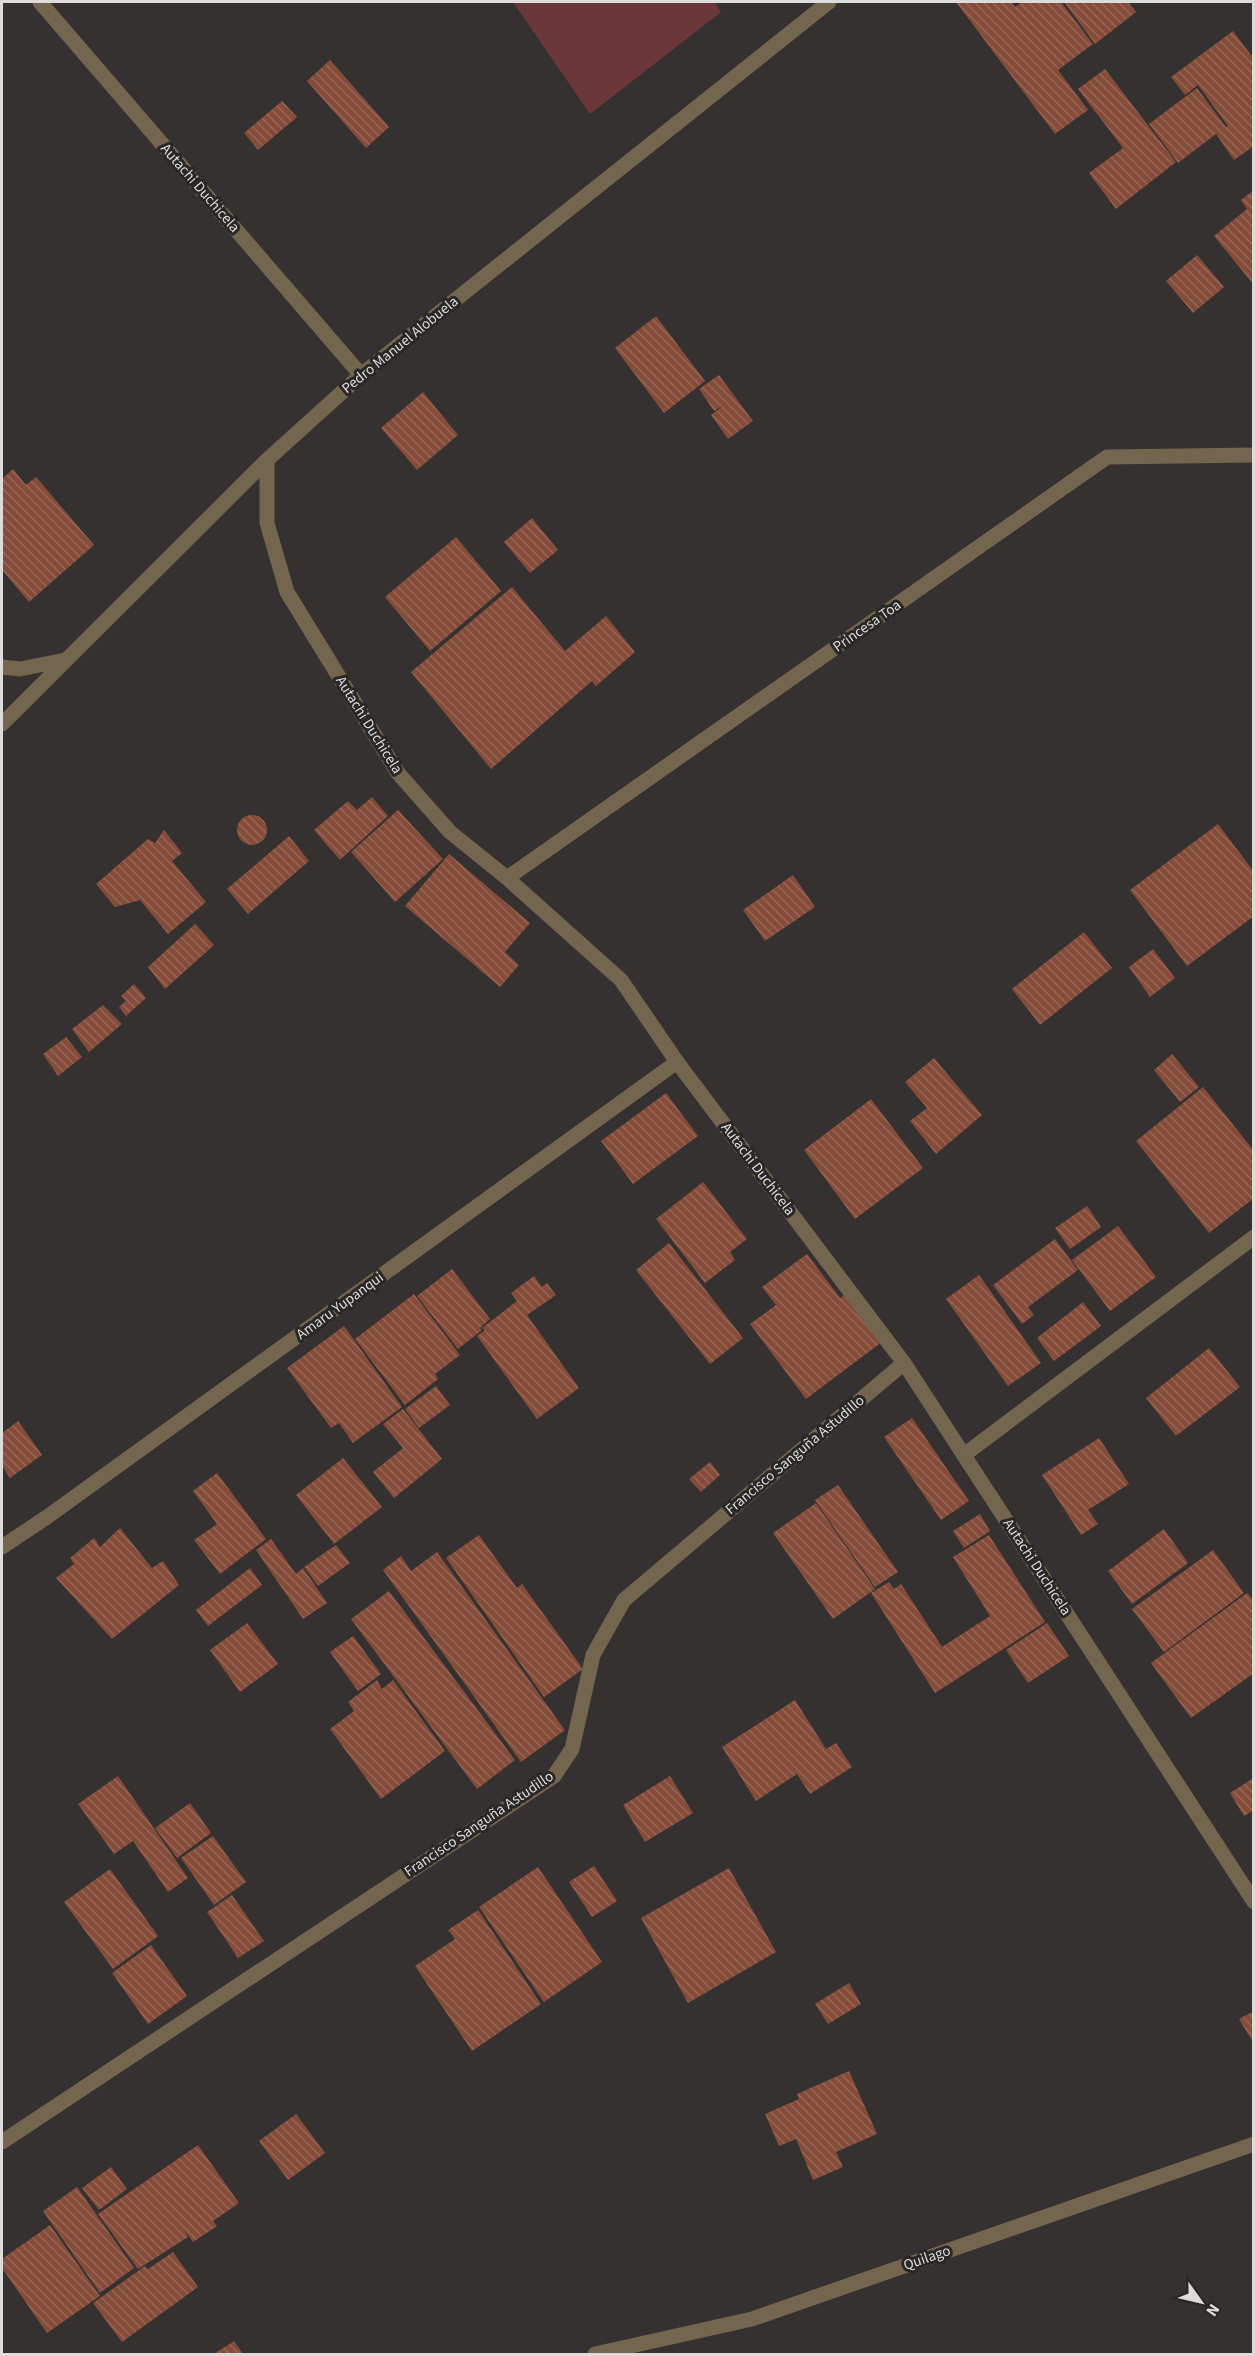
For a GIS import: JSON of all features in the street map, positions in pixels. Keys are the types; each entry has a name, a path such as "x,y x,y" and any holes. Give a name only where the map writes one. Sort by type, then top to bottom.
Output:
{"street":[{"name":"Autachi Duchicela","path":"40,2 361,375"},
{"name":"Pedro Manuel Alobuela","path":"2,724 267,460 361,375 829,2"},
{"name":"Princesa Toa","path":"507,878 1107,457 1254,455"},
{"name":"Autachi Duchicela","path":"267,460 267,522 287,592 398,773 450,832 507,878 621,980 677,1062 904,1363 1254,1902"},
{"path":"2,667 21,669 65,660"},
{"name":"Amaru Yupanqui","path":"2,1547 47,1517 677,1062"},
{"path":"964,1455 1254,1238"},
{"name":"Francisco Sanguña Astudillo","path":"2,2142 554,1776 572,1749 593,1654 624,1600 904,1363"},
{"name":"Quilago","path":"595,2355 752,2319 1254,2144"}],"shaded area":[{"path":"513,2 715,2 721,12 590,114"}],"building":[{"path":"956,2 1011,2 1015,7 1022,2 1061,2 1093,44 1058,70 1088,110 1055,134"},
{"path":"1064,2 1128,2 1136,12 1095,44"},
{"path":"1233,31 1254,59 1254,146 1234,160 1216,134 1178,163 1149,124 1197,88 1226,127 1228,126 1198,85 1185,95 1171,77"},
{"path":"330,60 389,127 366,148 307,81"},
{"path":"1105,69 1176,162 1116,209 1089,173 1123,148 1078,89"},
{"path":"282,101 297,117 258,150 244,133"},
{"path":"1254,190 1254,285 1214,236 1247,209 1241,200"},
{"path":"1197,255 1224,287 1193,313 1166,281"},
{"path":"656,316 705,381 664,413 615,348"},
{"path":"719,375 753,421 728,439 711,415 725,404 714,411 699,389"},
{"path":"423,392 458,435 417,470 381,428"},
{"path":"13,469 26,485 36,477 94,545 29,602 2,570 2,479"},
{"path":"532,518 558,550 530,573 504,542"},
{"path":"456,537 501,591 430,651 385,597"},
{"path":"512,587 565,651 606,616 635,652 596,686 592,681 491,769 411,672"},
{"path":"372,797 388,816 340,860 314,830 348,801 357,810"},
{"path":"398,810 443,859 395,902 351,852"},
{"path":"252,815 262,820 267,830 262,840 252,845 242,840 237,830 242,820"},
{"path":"1218,824 1254,872 1254,916 1187,966 1130,890"},
{"path":"164,830 182,853 172,861 206,902 168,934 140,900 115,907 96,884 148,839 155,843"},
{"path":"289,836 309,861 248,914 227,889"},
{"path":"449,854 530,923 505,952 519,965 500,987 405,906"},
{"path":"793,875 815,907 765,941 743,910"},
{"path":"195,924 214,945 165,989 148,967"},
{"path":"1084,932 1112,968 1040,1025 1012,989"},
{"path":"1153,949 1175,978 1150,997 1129,967"},
{"path":"134,984 146,998 126,1016 119,1007 126,1001 121,996"},
{"path":"103,1005 122,1024 89,1052 72,1029"},
{"path":"66,1037 82,1057 58,1076 43,1054"},
{"path":"1172,1054 1199,1087 1180,1102 1154,1070"},
{"path":"934,1058 982,1115 936,1154 910,1121 927,1108 905,1082"},
{"path":"1203,1087 1254,1151 1254,1198 1209,1233 1136,1141"},
{"path":"666,1093 698,1136 633,1184 601,1141"},
{"path":"871,1099 923,1168 855,1219 804,1150"},
{"path":"703,1182 747,1239 730,1252 735,1260 705,1283 656,1219"},
{"path":"1087,1206 1101,1227 1070,1249 1055,1228"},
{"path":"1118,1226 1156,1277 1110,1311 1072,1260"},
{"path":"1055,1239 1078,1270 1028,1307 1034,1315 1022,1324 993,1285"},
{"path":"669,1243 743,1338 710,1364 636,1270"},
{"path":"807,1254 840,1298 846,1294 882,1342 806,1399 750,1324 776,1305 762,1287"},
{"path":"452,1269 490,1319 480,1328 482,1330 458,1349 417,1296"},
{"path":"979,1275 1041,1363 1008,1386 946,1299"},
{"path":"534,1276 542,1287 547,1283 556,1295 527,1315 579,1388 537,1419 477,1336 485,1330 482,1328 517,1301 511,1293"},
{"path":"414,1294 460,1355 435,1374 438,1379 405,1405 355,1339"},
{"path":"1083,1302 1101,1326 1054,1361 1037,1338"},
{"path":"344,1326 402,1407 353,1443 339,1423 331,1428 287,1368"},
{"path":"1209,1348 1240,1387 1176,1436 1146,1398"},
{"path":"436,1386 450,1405 419,1428 405,1409"},
{"path":"403,1409 442,1459 394,1498 373,1472 403,1448 383,1424"},
{"path":"912,1418 969,1501 941,1520 884,1437"},
{"path":"18,1421 42,1455 10,1478 2,1466 2,1433"},
{"path":"1099,1438 1129,1484 1088,1510 1098,1524 1081,1535 1042,1475"},
{"path":"343,1458 382,1507 334,1544 296,1495"},
{"path":"710,1462 720,1475 701,1492 689,1479"},
{"path":"217,1473 266,1539 220,1574 194,1540 217,1524 193,1491"},
{"path":"838,1485 898,1572 875,1587 815,1500"},
{"path":"816,1503 875,1589 833,1619 773,1533"},
{"path":"980,1514 990,1531 964,1548 953,1531"},
{"path":"120,1528 152,1568 163,1561 179,1585 112,1639 56,1578 74,1564 70,1558 94,1538 100,1547"},
{"path":"1164,1529 1188,1563 1132,1604 1108,1571"},
{"path":"479,1535 517,1588 522,1584 583,1669 544,1697 446,1558"},
{"path":"989,1535 1045,1622 935,1693 871,1593 889,1582 894,1589 901,1584 942,1647 990,1616 953,1557"},
{"path":"271,1539 296,1574 303,1568 327,1603 303,1619 256,1550"},
{"path":"336,1545 350,1563 318,1586 304,1567"},
{"path":"1213,1550 1244,1593 1164,1652 1132,1609"},
{"path":"437,1552 565,1730 521,1762 383,1570 401,1556 411,1571"},
{"path":"250,1568 262,1585 208,1626 196,1610"},
{"path":"389,1591 515,1760 477,1789 351,1619"},
{"path":"1247,1593 1254,1601 1254,1673 1191,1718 1151,1663"},
{"path":"247,1623 278,1664 240,1692 210,1650"},
{"path":"1047,1623 1069,1656 1028,1683 1006,1650"},
{"path":"353,1636 381,1674 358,1691 330,1652"},
{"path":"377,1680 382,1689 393,1680 445,1751 381,1799 330,1729 354,1711 348,1702"},
{"path":"795,1700 826,1749 836,1743 852,1767 810,1794 797,1774 756,1801 722,1747"},
{"path":"118,1776 188,1878 168,1892 133,1841 114,1854 78,1804"},
{"path":"670,1776 693,1813 645,1842 623,1805"},
{"path":"1252,1779 1254,1810 1244,1816 1230,1793"},
{"path":"190,1803 211,1833 177,1858 155,1828"},
{"path":"213,1836 246,1882 214,1905 181,1858"},
{"path":"594,1866 617,1901 592,1917 569,1882"},
{"path":"538,1867 602,1962 544,2002 479,1907"},
{"path":"729,1868 776,1952 688,2003 641,1918"},
{"path":"110,1869 158,1936 113,1969 64,1902"},
{"path":"232,1895 264,1941 238,1958 207,1912"},
{"path":"478,1910 541,2004 472,2051 415,1966 455,1939 448,1930"},
{"path":"151,1945 187,1996 148,2024 112,1973"},
{"path":"849,1983 861,2004 828,2024 815,2004"},
{"path":"1254,2011 1254,2044 1239,2019"},
{"path":"849,2071 877,2134 836,2152 843,2167 813,2180 796,2139 779,2146 765,2114 799,2099 797,2094"},
{"path":"296,2114 325,2153 288,2180 259,2141"},
{"path":"198,2145 239,2203 213,2221 217,2226 193,2242 185,2231 188,2237 138,2269 98,2214"},
{"path":"111,2167 127,2189 99,2210 82,2188"},
{"path":"77,2187 134,2268 100,2293 43,2211"},
{"path":"50,2225 100,2296 47,2333 2,2268 2,2259"},
{"path":"173,2252 198,2287 122,2342 93,2303 145,2266 148,2269"},
{"path":"234,2341 243,2354 214,2354"}]}
